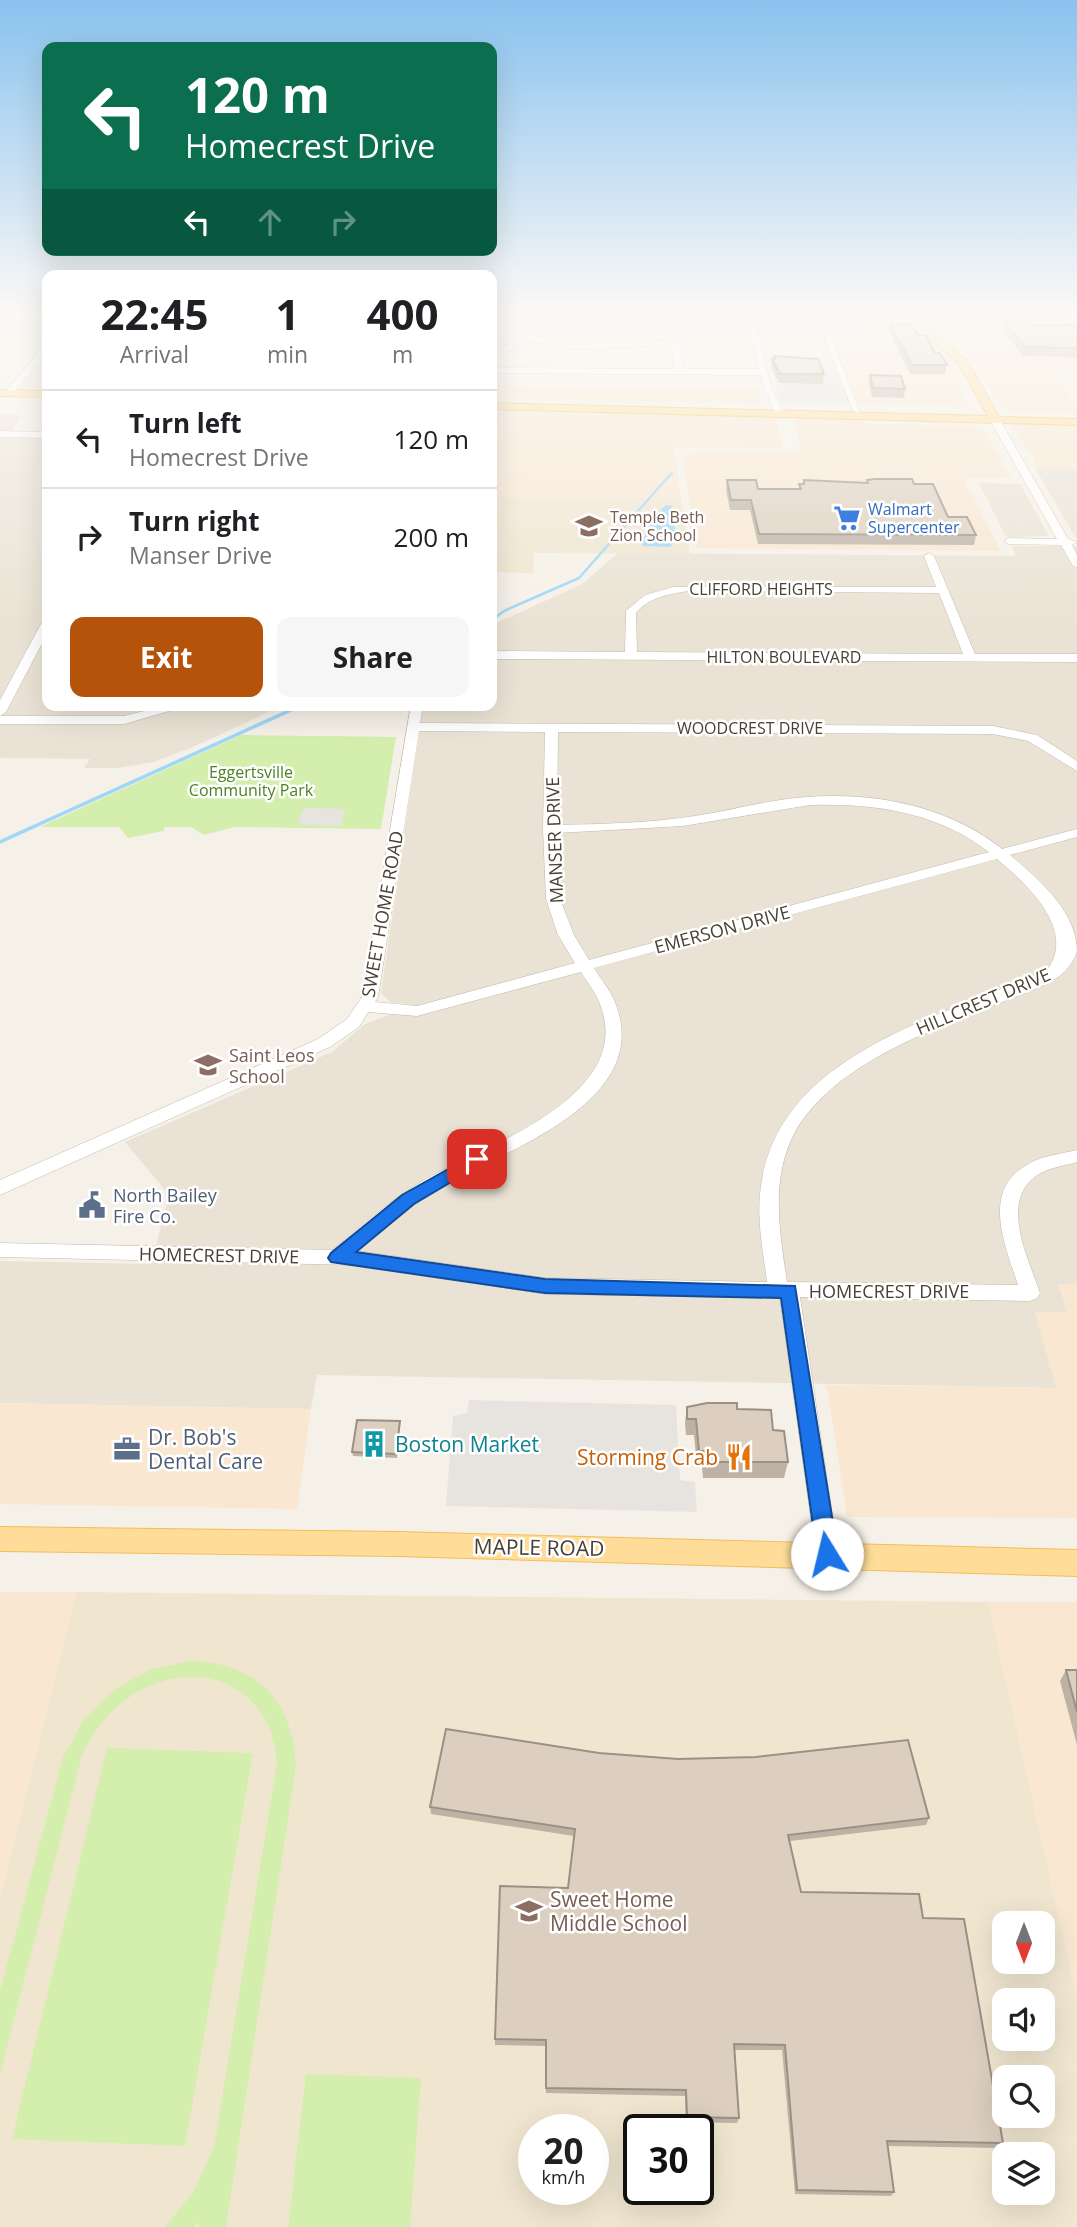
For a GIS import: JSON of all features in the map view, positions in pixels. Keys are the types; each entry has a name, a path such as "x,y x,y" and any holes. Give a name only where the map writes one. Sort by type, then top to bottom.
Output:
{"main road":[{"path":"954,416 1077,416"},
{"path":"969,416 1077,422"},
{"name":"MAPLE ROAD","path":"0,1539 399,1544 827,1554 958,1562 1077,1563"}],"street":[{"path":"993,417 1077,564"},
{"path":"0,435 42,435"},
{"path":"1009,541 1077,542"},
{"path":"929,555 970,657"},
{"name":"CLIFFORD HEIGHTS","path":"631,656 630,613 647,598 668,591 689,588 943,590"},
{"path":"0,712 42,642"},
{"name":"HILTON BOULEVARD","path":"497,655 1077,658"},
{"path":"0,720 116,721 158,711"},
{"name":"SWEET HOME ROAD","path":"0,1188 324,1043 347,1028 366,1007 416,711"},
{"name":"WOODCREST DRIVE","path":"413,727 993,730 1032,738 1077,767"},
{"name":"MANSER DRIVE","path":"337,1258 408,1199 464,1166 532,1133 572,1107 590,1090 607,1064 614,1034 608,1004 566,935 556,908 550,829 552,727"},
{"name":"HILLCREST DRIVE","path":"550,829 670,823 788,803 842,801 886,806 937,818 971,833 998,854 1067,919 1074,936 1071,956 1065,964 1036,982 917,1029 880,1047 826,1086 804,1109 781,1143 770,1186 770,1230 784,1291 827,1554"},
{"name":"EMERSON DRIVE","path":"366,1007 417,1011 1077,832"},
{"name":"HOMECREST DRIVE","path":"0,1250 374,1259 505,1283 545,1286 1030,1293 1009,1217 1009,1202 1017,1181 1037,1168 1077,1156"}],"shaded area":[{"path":"0,416 21,416 10,433 42,433 42,711 271,711 154,762 118,768 84,768 90,759 0,758"},
{"path":"497,416 775,417 783,448 674,447 681,498 497,497"},
{"path":"794,420 867,420 870,424 981,426 1011,477 964,478 1001,551 697,548 683,459 698,452 801,452"},
{"path":"1018,424 1077,426 1077,469 1035,468 1035,461 1013,428"},
{"path":"1035,468 1077,469 1077,537 1075,537"},
{"path":"979,483 1020,484 1049,536 1006,537"},
{"name":"Temple Beth Zion School","path":"497,497 681,498 690,554 534,553 533,573 497,572"},
{"path":"1012,546 1077,546 1077,1285 1059,1285 1067,1312 1035,1312 1057,1388 317,1375 311,1409 0,1403 0,1261 151,1264 169,1195 125,1142 332,1052 365,1024 415,1005 390,1002 381,993 422,711 497,711 497,623 582,584 618,553 1016,556"},
{"path":"304,808 345,809 341,826 300,825 301,821 297,820"},
{"path":"1058,1284 1077,1285 1077,1518 847,1517 827,1385 1056,1388 1035,1312 1067,1312"},
{"path":"469,1400 676,1405 680,1480 695,1482 697,1512 446,1506 453,1416 467,1413"},
{"path":"0,1403 311,1409 297,1509 0,1504"},
{"path":"0,1592 76,1592 0,1900"},
{"name":"Sweet Home Middle School","path":"76,1592 988,1602 1077,1998 1077,2227 0,2227 0,1900"},
{"path":"988,1602 1077,1602 1077,1998"}],"green space":[{"name":"Eggertsville Community Park","path":"241,735 396,737 381,829 234,827 204,835 191,827 164,827 164,831 128,838 119,827 40,827"},
{"path":"191,1661 214,1663 235,1669 267,1689 288,1722 296,1766 226,2227 199,2227 199,2221 194,2227 165,2227 194,2191 214,2147 277,1763 272,1734 260,1711 243,1694 223,1682 199,1677 174,1678 149,1686 124,1701 95,1732 82,1755 0,2074 0,1991 63,1757 84,1719 115,1689 152,1669"},
{"path":"107,1748 253,1753 185,2146 12,2139"},
{"path":"306,2074 421,2078 410,2227 288,2227"}],"water":[{"path":"666,505 672,506 676,539 670,547 643,546 642,542 653,518"}],"building":[{"name":"Walmart Supercenter","path":"912,479 914,484 933,484 948,517 967,517 976,535 759,534 751,500 731,500 727,480 756,480 758,489 801,489 799,484 804,484 804,480 868,483 867,480"},
{"name":"Storming Crab","path":"707,1403 737,1403 737,1409 771,1410 773,1430 784,1431 788,1462 705,1462 704,1451 699,1451 696,1419 687,1419 687,1407"},
{"name":"Boston Market","path":"357,1420 400,1421 396,1454 352,1452"},
{"path":"1066,1670 1077,1670 1077,1712"},
{"name":"Sweet Home Middle School","path":"446,1729 599,1753 678,1759 756,1757 908,1740 929,1818 788,1835 801,1892 919,1894 923,1918 964,1919 992,2080 992,2128 1000,2128 1003,2142 887,2141 894,2192 797,2190 785,2045 734,2044 739,2118 687,2114 686,2090 546,2088 546,2040 495,2039 500,1886 568,1888 575,1829 430,1807"}],"waterway":[{"path":"669,476 672,473"},
{"path":"497,616 579,578 669,476"},
{"path":"0,842 289,711"}],"place":[{"name":"Walmart Supercenter","path":"847,518"},
{"name":"Temple Beth Zion School","path":"589,526"},
{"name":"Saint Leos School","path":"208,1065"},
{"name":"North Bailey Fire Co.","path":"92,1205"},
{"name":"Boston Market","path":"374,1444"},
{"name":"Dr. Bob's Dental Care","path":"127,1449"},
{"name":"Storming Crab","path":"739,1457"},
{"name":"Sweet Home Middle School","path":"529,1911"}],"route":[{"path":"477,1159 408,1199 337,1258 374,1259 505,1283 545,1286 789,1291 827,1554"}]}
